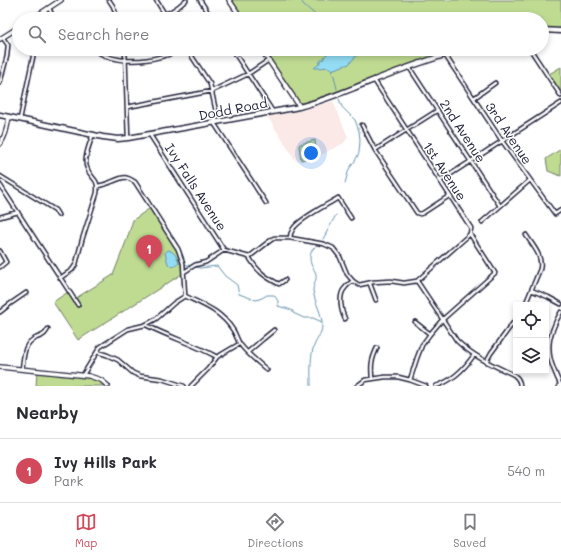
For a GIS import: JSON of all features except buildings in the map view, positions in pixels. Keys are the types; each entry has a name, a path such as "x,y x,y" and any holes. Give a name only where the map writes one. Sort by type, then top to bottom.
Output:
{"main road":[{"path":"549,30 561,31"},
{"name":"Dodd Road","path":"0,115 93,134 128,138 300,107 320,101 439,56"}],"street":[{"path":"109,0 115,12"},
{"path":"156,0 163,12"},
{"path":"170,12 186,0"},
{"path":"200,0 208,12"},
{"path":"229,0 237,12"},
{"path":"43,12 59,1"},
{"path":"49,8 51,12"},
{"path":"0,83 8,45 1,38 12,31"},
{"path":"20,120 32,56"},
{"path":"106,56 126,60 145,60 164,56"},
{"path":"126,56 128,138"},
{"path":"192,56 210,84 217,116 214,123 266,203"},
{"path":"236,56 273,112"},
{"path":"266,56 300,107"},
{"name":"3rd Avenue","path":"446,56 502,141 555,214 561,210"},
{"path":"535,56 561,96"},
{"path":"127,107 212,91 248,74 269,60"},
{"name":"2nd Avenue","path":"409,67 500,206"},
{"name":"1st Avenue","path":"374,80 471,228 470,234 495,273 442,320"},
{"path":"474,98 495,83"},
{"path":"440,181 561,103"},
{"path":"375,150 438,110"},
{"path":"0,144 6,132 9,117"},
{"path":"362,125 375,150 417,213 423,213 449,196"},
{"path":"60,278 72,270 76,264 97,193 98,186 96,180 87,170 86,164 87,150 93,134"},
{"name":"Ivy Falls Avenue","path":"150,135 224,250"},
{"path":"0,176 55,210 58,215"},
{"path":"98,186 110,183 120,178 128,177 135,182 178,248 183,263 185,296"},
{"path":"482,222 530,180"},
{"path":"0,185 78,305"},
{"path":"290,238 290,233 305,218 338,198 351,218"},
{"path":"0,217 18,212"},
{"path":"249,258 267,242 274,238 290,238 324,244 333,248 340,257 347,274 359,285 370,284 373,282 391,281 404,283 417,281 470,234"},
{"path":"526,235 539,255 541,263 526,302"},
{"path":"183,272 195,265 206,262 224,250 249,258 260,272 279,284 285,280"},
{"path":"0,251 6,262 0,267"},
{"path":"345,320 342,314 341,296 344,289 353,281"},
{"path":"417,281 457,341 474,355 517,377 520,386"},
{"path":"370,284 376,300"},
{"path":"531,290 561,304"},
{"path":"0,312 26,294"},
{"path":"82,376 100,347 128,330 156,319 174,303 185,296"},
{"path":"185,296 216,311 226,320 234,331 239,343 267,370"},
{"path":"560,386 552,366 549,347 552,329 561,312"},
{"path":"410,380 422,345 442,320"},
{"path":"415,322 430,334"},
{"path":"486,362 513,322"},
{"path":"145,324 158,332 184,341 217,357"},
{"path":"22,370 26,346 32,340 44,336 48,329"},
{"path":"248,352 274,330"},
{"path":"191,386 208,369 217,357 240,344 239,343"},
{"path":"372,379 371,365 377,348"},
{"path":"97,352 118,360 133,373 140,376 162,379 184,386"},
{"path":"436,386 442,384 460,372 474,355"},
{"path":"0,367 96,378 108,386"},
{"path":"357,386 365,380 398,377 426,386"}],"shaded area":[{"path":"333,101 348,137 344,143 317,157 296,161 267,116 304,110"}],"green space":[{"path":"232,0 561,0 561,29 549,28 549,12 240,12"},
{"path":"269,56 436,56 383,74 343,90 300,104"},
{"path":"561,67 561,93 549,74"},
{"path":"315,140 314,154 309,158 301,160 300,144"},
{"path":"561,149 561,176 548,171 546,159"},
{"path":"150,208 179,252 182,261 182,274 78,340 53,302 68,292 76,298 113,275 133,220"},
{"path":"37,371 97,378 106,386 36,386"}],"water":[{"path":"356,56 349,64 333,70 326,67 314,68 321,60 324,59 324,57"},
{"path":"168,250 174,253 178,259 179,263 175,266 168,264 165,253"}],"waterway":[{"path":"301,0 303,4 312,12"},
{"path":"333,69 332,73 337,89"},
{"path":"339,99 342,107 355,120 359,131 360,140 359,153 349,169 345,183"},
{"path":"323,239 336,215"},
{"path":"311,386 312,353 322,326 321,317 313,290 316,274 310,259 310,255 315,247"},
{"path":"179,263 192,266"},
{"path":"195,267 200,268 217,266 225,276 237,285 239,294 256,300 267,295 274,295 278,301 278,306 291,310 293,313 304,318 313,318 322,322"}],"place":[{"name":"Ivy Hills Park","path":"149,268"}]}
